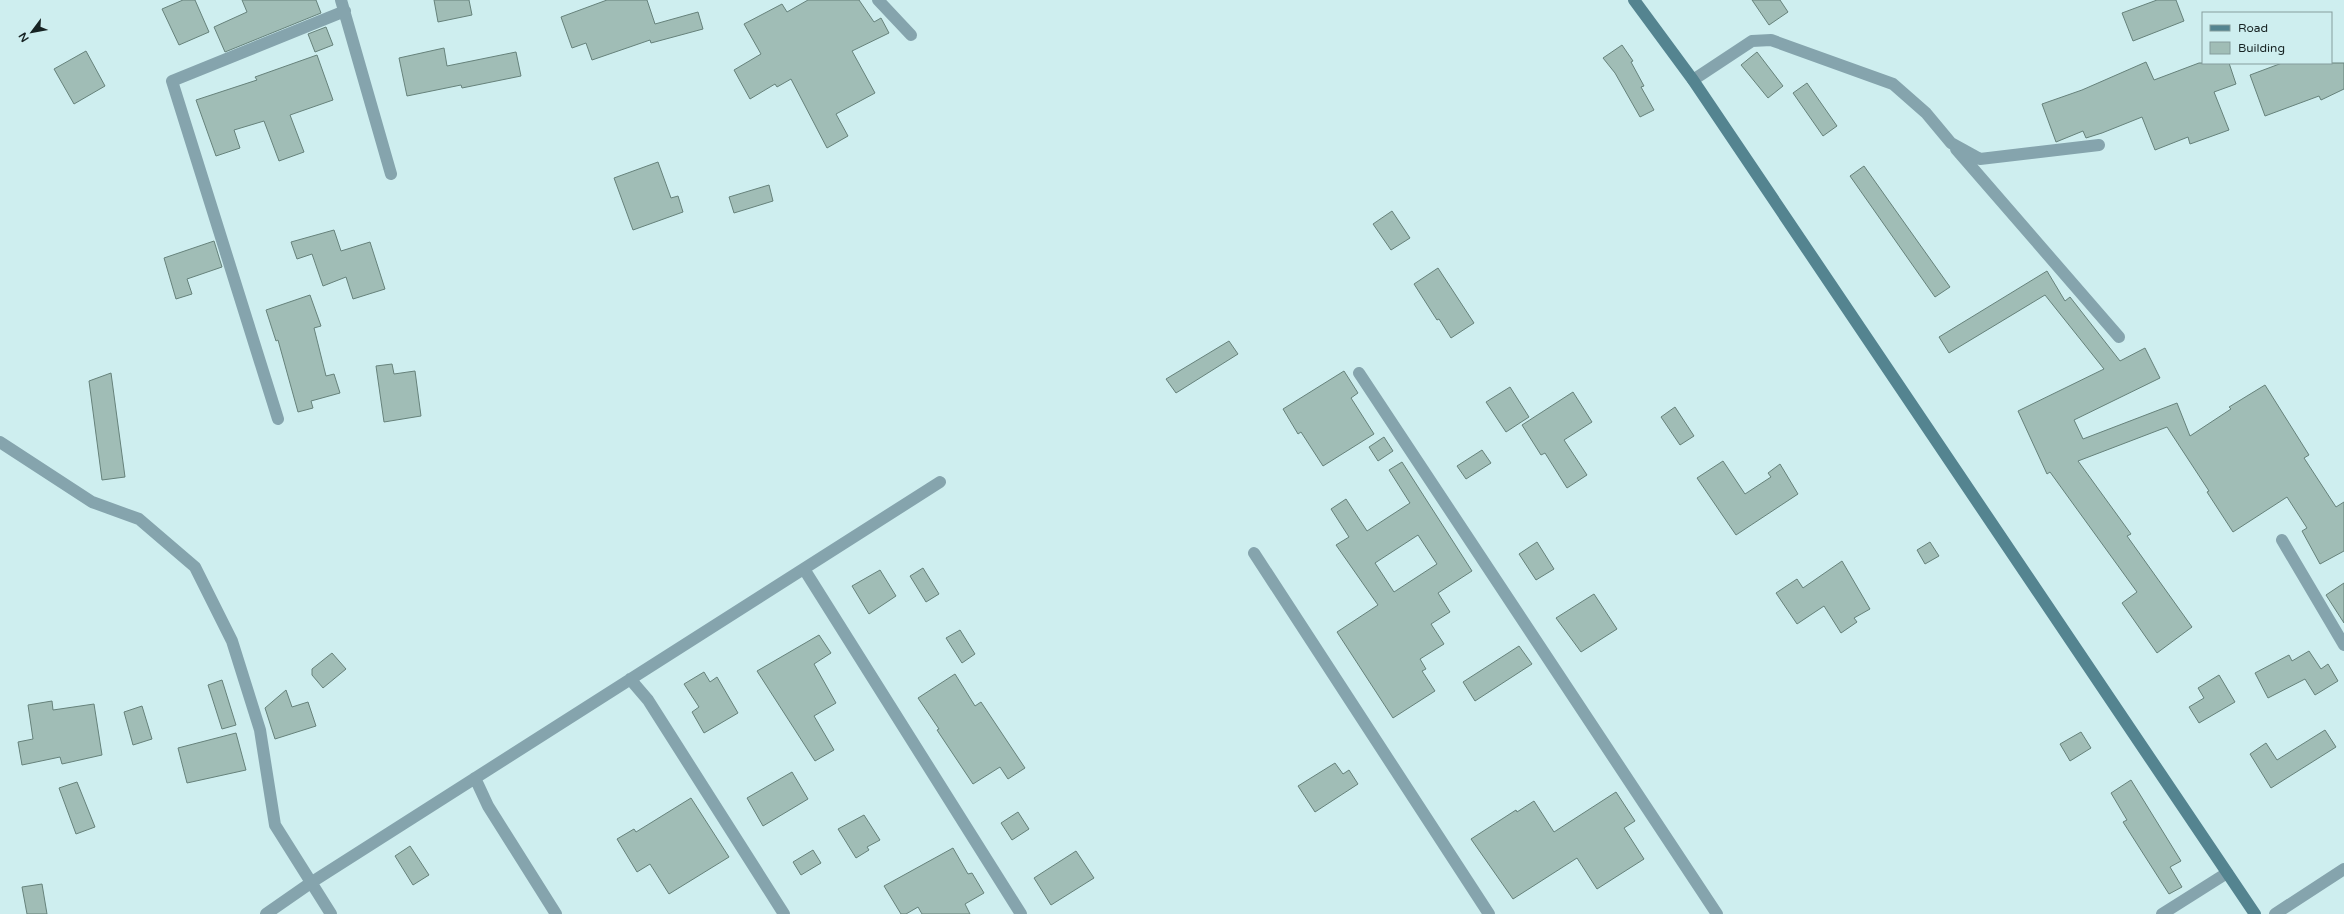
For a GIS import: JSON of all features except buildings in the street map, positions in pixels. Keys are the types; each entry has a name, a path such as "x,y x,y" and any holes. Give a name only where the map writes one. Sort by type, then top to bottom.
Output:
{"main road":[{"path":"1634,0 1692,80 2255,914"}],"street":[{"path":"878,0 911,35"},
{"path":"278,419 172,81 343,6 391,174"},
{"path":"1692,80 1752,41 1771,40 1893,84 1926,113 1951,144 2119,337"},
{"path":"1951,144 1980,159 2099,145"},
{"path":"1359,373 1717,914"},
{"path":"0,442 92,502 140,519 195,567 232,641 260,730 275,825 331,914"},
{"path":"266,914 312,882 940,482"},
{"path":"2282,540 2344,645"},
{"path":"1254,553 1489,914"},
{"path":"804,569 1021,914"},
{"path":"630,679 648,700 784,914"},
{"path":"475,778 488,806 556,914"},
{"path":"2275,914 2344,869"},
{"path":"2162,914 2227,873"}]}
